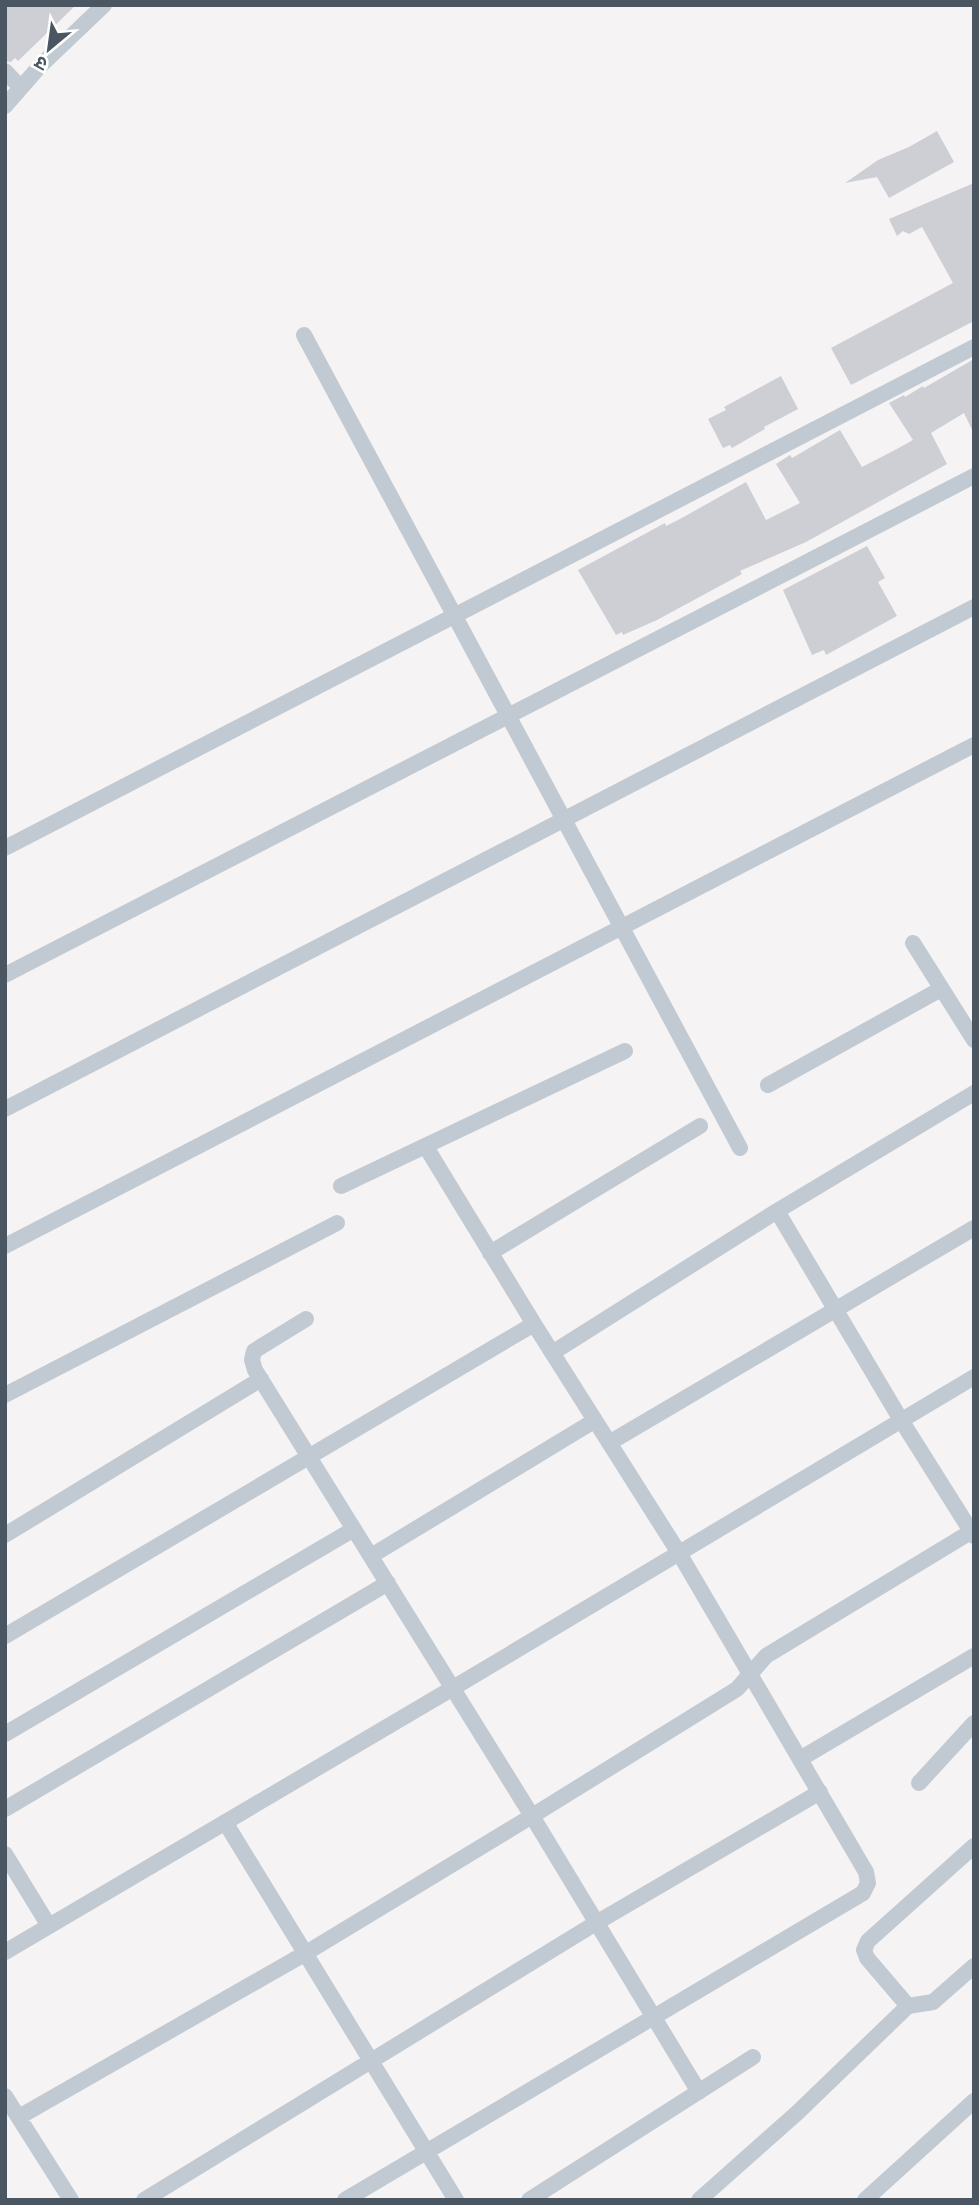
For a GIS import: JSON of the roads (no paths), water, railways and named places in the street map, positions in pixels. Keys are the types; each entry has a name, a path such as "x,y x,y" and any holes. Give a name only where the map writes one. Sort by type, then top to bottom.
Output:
{"street":[{"path":"79,5 91,18"},
{"path":"5,106 40,66 104,5"},
{"path":"5,71 21,88"},
{"path":"303,335 740,1148"},
{"path":"5,848 974,347"},
{"path":"5,975 974,476"},
{"path":"5,1109 974,607"},
{"path":"5,1246 974,745"},
{"path":"913,943 974,1040"},
{"path":"768,1085 942,989"},
{"path":"341,1186 625,1051"},
{"path":"552,1353 777,1210 974,1093"},
{"path":"490,1253 700,1126"},
{"path":"345,2200 863,1894 868,1883 866,1872 679,1553 594,1421 426,1147"},
{"path":"19,2117 306,1953 532,1815 737,1689 766,1656 973,1533 901,1420 777,1210"},
{"path":"5,1395 337,1223"},
{"path":"609,1443 974,1228"},
{"path":"306,1319 254,1351 252,1360 261,1379 532,1815 699,2092"},
{"path":"5,1636 534,1324"},
{"path":"5,1952 974,1377"},
{"path":"5,1535 261,1379"},
{"path":"371,1556 594,1421"},
{"path":"5,1734 354,1529"},
{"path":"5,1809 388,1583"},
{"path":"800,1759 974,1656"},
{"path":"919,1783 974,1723"},
{"path":"144,2200 596,1923 820,1792"},
{"path":"225,1822 456,2200"},
{"path":"908,2006 867,1958 864,1950 868,1941 974,1846"},
{"path":"5,1854 49,1926"},
{"path":"699,2200 797,2113 908,2006 933,2002 974,1966"},
{"path":"529,2200 753,2057"},
{"path":"5,2096 71,2200"},
{"path":"865,2200 974,2101"}]}
